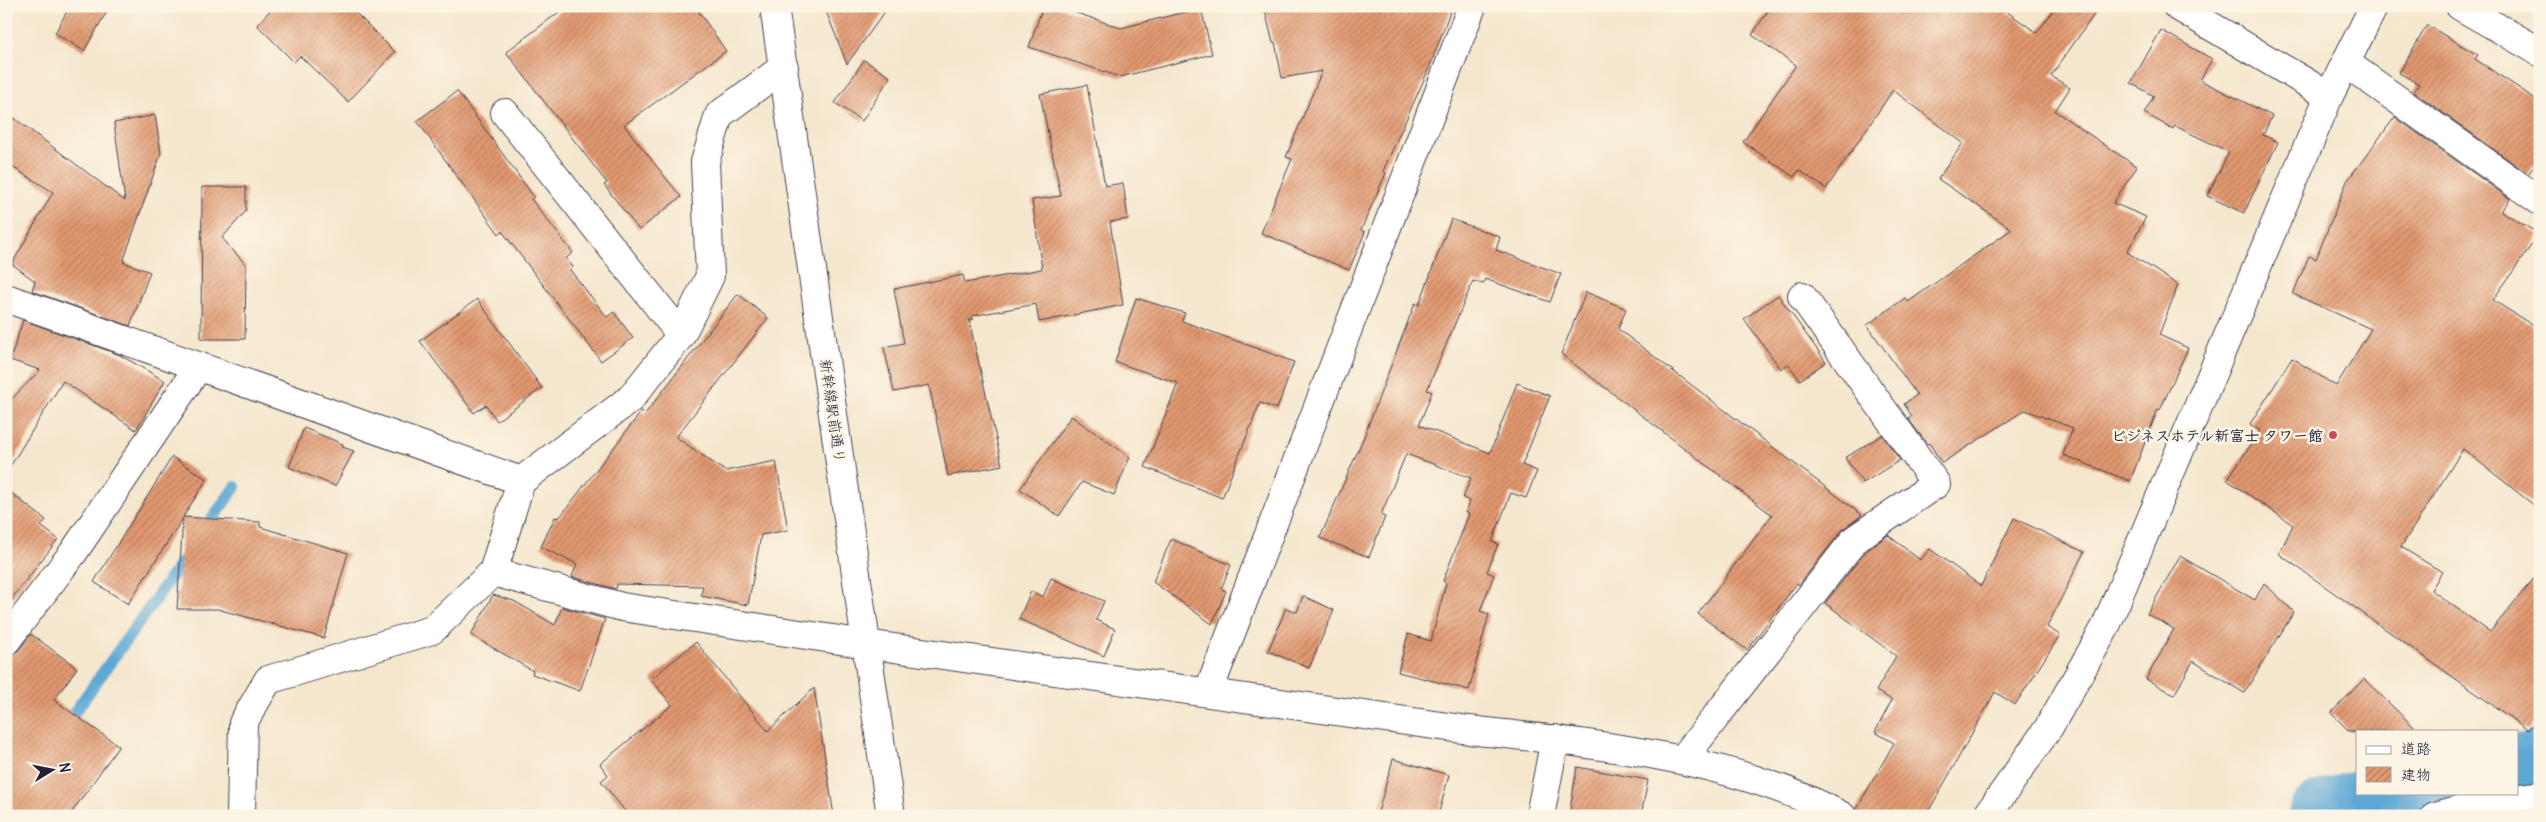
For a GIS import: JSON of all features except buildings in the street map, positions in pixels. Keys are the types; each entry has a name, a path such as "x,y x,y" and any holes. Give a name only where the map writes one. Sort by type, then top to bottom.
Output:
{"street":[{"name":"新幹線駅前通り","path":"774,6 891,816"},
{"path":"1208,693 1472,6"},
{"path":"2177,6 2329,96"},
{"path":"1987,816 2049,727 2105,628 2329,96 2374,6"},
{"path":"2460,6 2540,52"},
{"path":"2346,62 2540,200"},
{"path":"241,816 243,722 268,680 432,630 493,572 521,480 630,399 681,335 710,276 705,162 719,116 784,67"},
{"path":"505,113 681,335"},
{"path":"1682,760 1855,539 1936,484 1802,296"},
{"path":"6,298 521,480"},
{"path":"6,641 73,553 199,366"},
{"path":"493,572 622,607 1208,693 1555,739 1682,760 1810,799 1842,816"},
{"path":"1540,816 1555,739"},
{"path":"2435,816 2540,795"}],"waterway":[{"path":"203,532 235,487"},
{"path":"64,727 189,552"},
{"path":"2518,771 2540,766"},
{"path":"2324,816 2411,794"}],"place":[{"name":"ビジネスホテル新富士 タワー館","path":"2333,435"}]}
